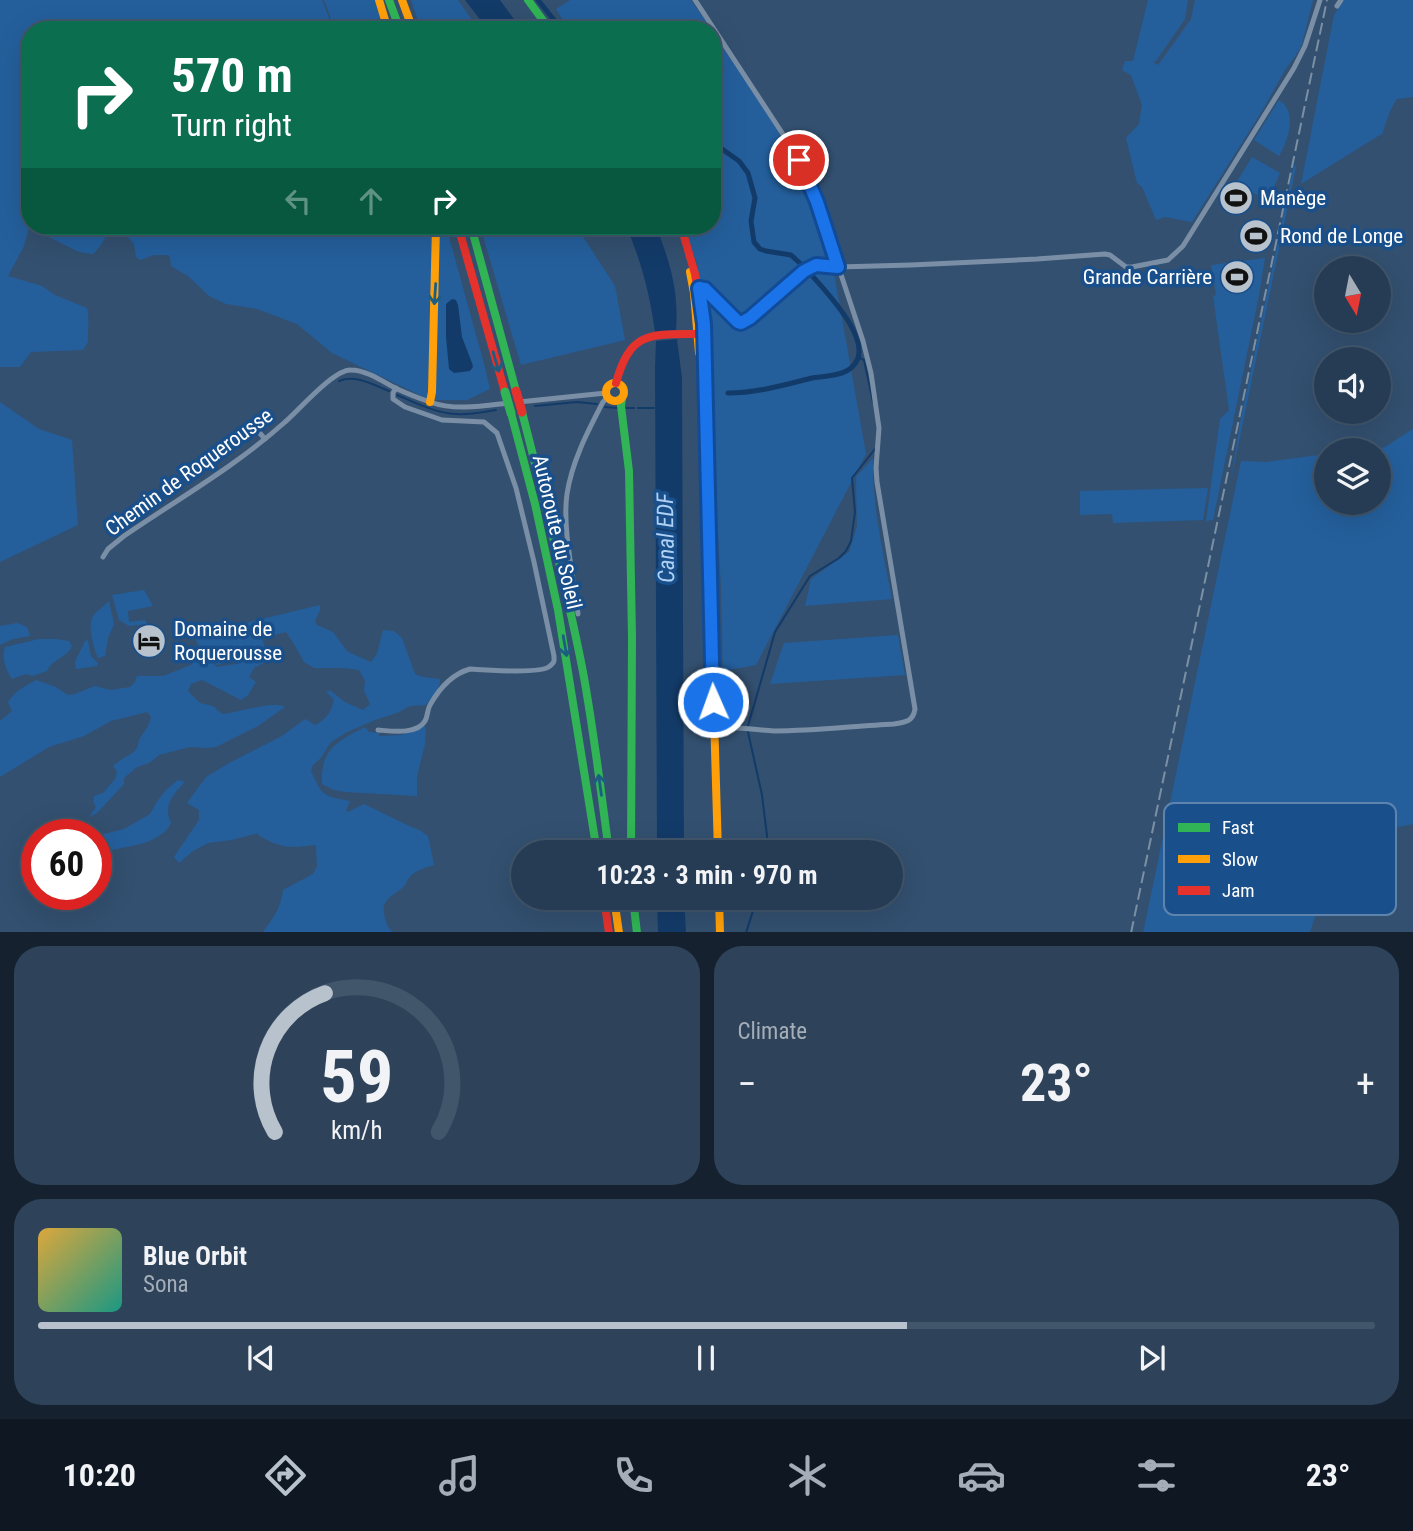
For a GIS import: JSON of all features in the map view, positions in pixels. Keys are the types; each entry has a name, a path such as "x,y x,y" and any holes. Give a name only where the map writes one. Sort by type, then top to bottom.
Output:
{"main road":[{"path":"379,0 385,21"},
{"path":"389,0 397,21"},
{"path":"402,0 410,21"},
{"path":"528,0 543,21"},
{"path":"430,402 436,235"},
{"name":"Autoroute du Soleil","path":"461,235 535,505 558,610 595,840"},
{"name":"Autoroute du Soleil","path":"473,235 522,412 562,574 590,712 607,840"},
{"path":"681,235 696,290"},
{"path":"682,235 690,253 704,364 718,840"},
{"path":"616,383 620,367 630,348 638,340 654,335 680,334 700,329"},
{"path":"700,329 706,444"},
{"path":"615,399 624,390 616,383 609,386 626,435 629,471 631,840"},
{"path":"604,910 607,932"},
{"path":"616,910 619,932"},
{"path":"634,910 637,932"},
{"path":"719,910 720,932"}],"street":[{"path":"695,0 709,21"},
{"path":"696,290 705,289 741,323 804,271 816,265 838,267 1105,254 1126,267 1168,260 1188,239 1294,68 1305,46 1320,0"},
{"path":"714,728 775,731 894,724 909,720 915,714 877,482 879,428 863,341 817,202 794,151 721,40"},
{"name":"Chemin de Roquerousse","path":"103,557 124,536 234,464 342,371 360,371 430,402 456,407 615,399"},
{"path":"378,730 401,732 422,725 429,706 452,677 461,672 538,670 554,662 516,488 497,433 484,422 442,420 405,407 393,400 396,388"},
{"path":"578,614 567,532 567,495 577,457 603,402 615,399"},
{"path":"257,430 265,439"}],"shaded area":[{"path":"0,0 322,0 330,21 21,21 21,235 27,235 8,276 42,286 55,295 87,308 88,342 83,350 31,352 20,367 0,367"},
{"path":"324,0 378,0 386,21 332,21"},
{"path":"411,0 458,0 473,21 418,21"},
{"path":"570,0 691,0 706,21 563,21 556,9"},
{"path":"1148,0 1188,0 1185,19 1153,62 1158,65 1191,19 1195,0 1313,0 1298,52 1192,222 1165,217 1156,220 1142,187 1137,183 1126,138 1139,124 1142,105 1131,75 1122,70 1125,61 1133,61"},
{"path":"1344,0 1413,0 1413,97 1397,99 1383,133 1301,184 1334,15"},
{"path":"721,44 785,135 834,273 866,454 756,665 723,671 707,339 697,264 687,235 721,235"},
{"path":"1279,100 1288,112 1290,127 1279,156 1254,140"},
{"path":"1252,157 1280,173 1268,201 1236,183"},
{"path":"1294,164 1296,167 1231,480 1240,423"},
{"path":"45,235 106,235 93,254 79,252"},
{"path":"126,235 448,235 490,389 467,400 430,400 332,353 297,324 257,309 226,304 209,296 188,276 171,266 168,255 154,255 140,260 136,257 134,244"},
{"path":"483,235 582,235 615,286 625,340 521,365"},
{"path":"1265,258 1213,520 1206,521 1220,419 1229,410 1211,265"},
{"path":"0,402 39,429 72,440 78,525 0,562"},
{"path":"1413,429 1413,824 1396,827 1396,803 1170,803 1241,461 1267,462 1314,456 1314,515 1391,515 1391,443"},
{"path":"873,458 876,511 892,599 805,606 811,579 849,552 857,527 856,477"},
{"path":"1208,488 1203,520 1113,523 1112,514 1080,515 1080,491"},
{"path":"144,590 153,606 128,611 129,622 145,620 147,624 129,626 119,620 112,595"},
{"path":"109,601 114,624 105,656 98,658 91,622 95,614"},
{"path":"320,605 315,621 317,625 333,632 348,652 371,662 377,654 383,630 394,631 402,638 415,674 440,679 438,690 426,705 410,706 347,732 330,743 311,771 324,793 350,801 346,811 364,804 428,836 434,865 414,873 385,903 385,918 393,932 263,932 278,908 283,890 313,874 317,866 316,845 286,846 266,840 258,833 208,843 179,863 174,857 199,820 199,810 187,803 206,777 282,736 305,719 315,725 323,720 330,712 334,700 326,691 331,691 345,702 363,710 370,704 364,691 365,681 359,670 314,668 304,662 286,632 262,638 266,650 242,658 237,645 240,658 217,665 213,653 211,654 216,667 250,659 269,660 254,668 249,677 256,682 248,695 241,700 202,680 191,684 188,691 200,703 213,706 222,714 272,705 285,707 258,726 216,747 190,747 159,755 149,763 137,767 124,778 124,784 97,813 89,817 96,807 94,796 103,793 115,779 117,772 113,766 136,750 151,717 147,712 111,721 84,736 49,747 0,777 0,721 12,711 8,702 20,689 36,680 56,687 68,695 95,686 110,690 130,687 137,676 163,676 191,665 199,647 195,637"},
{"path":"17,623 27,627 30,636 0,645 0,626"},
{"path":"898,635 905,675 770,684 784,643"},
{"path":"39,639 69,641 72,646 47,671 12,679 5,664 5,647"},
{"path":"88,640 91,656 98,663 97,666 76,669 75,662"},
{"path":"424,726 425,744 417,776 417,796 345,792 322,784 324,762 328,754 347,737 365,727 369,732 379,733 379,736 401,735"},
{"path":"178,780 185,782 170,800 168,811 171,823 166,831 148,841 112,850 112,832 124,829 150,814 165,791"},
{"path":"1164,832 1164,915 1316,915 1310,932 1143,932"}],"water":[{"path":"465,0 500,0 515,21 481,21"},
{"path":"629,235 659,235 672,277 676,302 676,330 655,332"},
{"path":"452,299 456,300 458,305 462,337 473,367 470,371 454,373 449,369 446,304"},
{"name":"Canal EDF","path":"677,339 682,378 684,840 657,840 656,341"},
{"path":"657,910 685,910 686,932 658,932"}],"waterway":[{"path":"538,0 555,21"},
{"path":"721,148 739,161 748,173 755,198 751,221 754,242 760,249 791,255 804,267"},
{"path":"728,393 760,390 834,375 853,366 859,356 853,330 845,316 808,271"},
{"path":"858,357 864,360 873,402"},
{"path":"339,381 358,380 389,391"},
{"path":"397,395 441,412 466,414 496,410"},
{"path":"535,406 577,402 597,404"},
{"path":"605,407 617,408"},
{"path":"626,408 634,408"},
{"path":"638,408 654,408"},
{"path":"748,726 775,632 810,576 839,558 851,541 855,512 852,478 875,449"},
{"path":"748,732 762,795 768,840"},
{"path":"746,932 753,910"}],"railway":[{"path":"1131,932 1327,0"}],"traffic: fast":[{"path":"389,0 397,21"},
{"path":"528,0 543,21"},
{"path":"473,235 516,391"},
{"path":"505,392 511,413"},
{"path":"622,398 629,471 631,840"},
{"path":"522,412 583,672 607,840"},
{"path":"511,413 535,504 558,610 595,840"},
{"path":"634,910 637,932"}],"traffic: slow":[{"path":"379,0 385,21"},
{"path":"402,0 410,21"},
{"path":"430,402 436,235"},
{"path":"690,272 699,353"},
{"path":"615,383 621,386 624,392 621,398 615,401 609,398 606,392 609,386 615,383"},
{"path":"708,512 718,840"},
{"path":"616,910 619,932"},
{"path":"719,910 720,932"}],"traffic: jam":[{"path":"461,235 505,392"},
{"path":"684,235 695,274 703,324 708,512"},
{"path":"616,383 628,353 644,339 699,332"},
{"path":"516,391 522,412"},
{"path":"606,910 609,932"}],"place":[{"name":"Manège","path":"1236,198"},
{"name":"Rond de Longe","path":"1256,236"},
{"name":"Grande Carrière","path":"1237,277"},
{"name":"Domaine de Roquerousse","path":"149,641"}],"route":[{"path":"713,702 704,324 699,288 705,289 741,323 812,266 838,267 817,202 799,160"}]}
